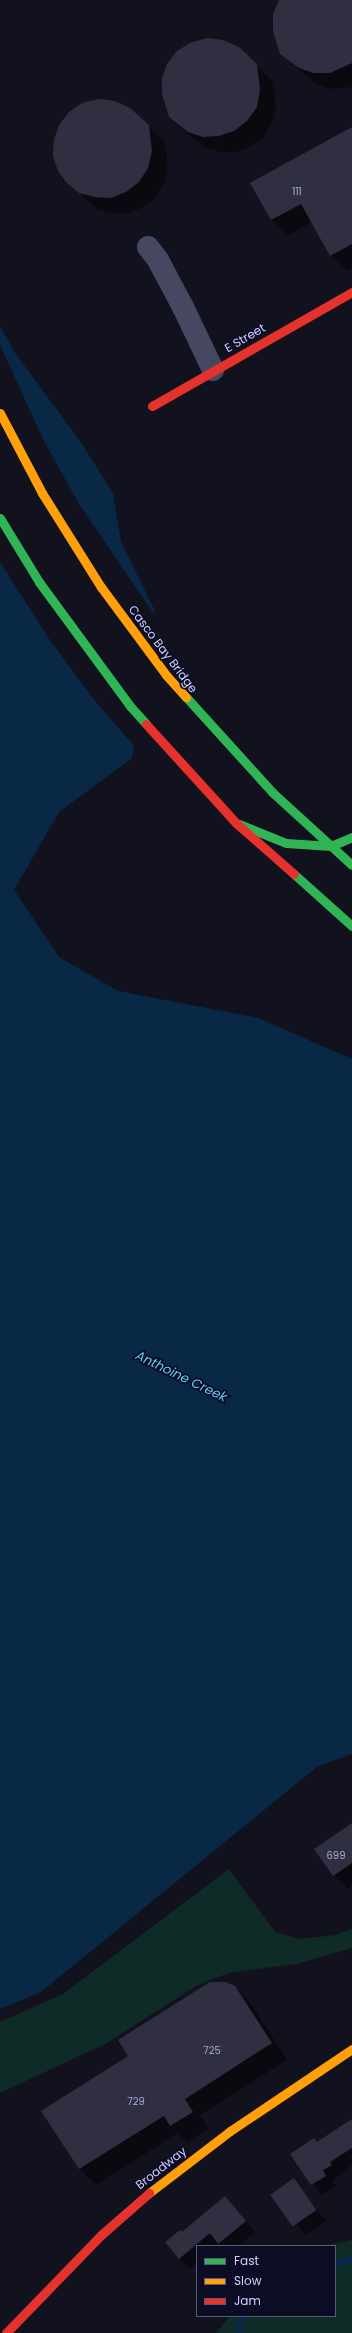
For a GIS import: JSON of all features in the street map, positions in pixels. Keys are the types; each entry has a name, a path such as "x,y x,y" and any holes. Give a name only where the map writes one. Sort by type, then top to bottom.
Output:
{"main road":[{"name":"E Street","path":"152,406 352,292"},
{"name":"Casco Bay Bridge","path":"0,413 42,493 101,587 189,703 272,792 352,865"},
{"path":"0,518 39,582 130,706 236,823 352,926"},
{"path":"236,823 286,843 331,846 352,837"},
{"name":"Broadway","path":"6,2333 101,2235 164,2180 230,2131 352,2049"}],"street":[{"path":"148,246 158,260 183,307 213,370"}],"green space":[{"path":"229,1869 275,1932 300,1939 335,1935 352,1929 352,1948 296,1964 233,1972 214,1978 196,1986 107,2043 0,2093 0,2022 63,1994"},
{"path":"352,2240 352,2333 216,2333 229,2317 336,2317 336,2245 326,2245"}],"water":[{"path":"0,326 15,353 80,441 113,493 121,542 155,611 132,758 59,812 14,890 59,957 118,991 258,1018 352,1059 352,1754 318,1766 41,1992 0,2009"}],"pier":[{"path":"0,345 44,441 79,504 156,617 136,748 95,701 49,639 0,562"}],"building":[{"path":"279,0 352,0 352,63 330,73 314,73 299,68 280,54 273,31 273,15"},
{"path":"207,38 223,40 239,47 257,64 260,90 257,107 247,121 234,131 219,136 203,137 188,132 169,117 162,94 162,78 167,64 177,51 190,43"},
{"path":"98,99 115,101 130,108 149,125 152,151 148,168 139,182 126,192 111,198 95,197 79,193 67,183 58,171 53,156 54,140 59,125 69,112 82,103"},
{"path":"352,127 352,244 330,256 301,204 271,220 250,183"},
{"path":"352,1823 352,1863 333,1876 314,1849"},
{"path":"210,1982 226,1982 235,1986 272,2043 185,2099 193,2112 170,2126 164,2116 79,2169 41,2111 128,2056 118,2040"},
{"path":"352,2119 352,2148 330,2162 332,2165 323,2170 326,2176 311,2185 290,2154 314,2138 317,2142"},
{"path":"294,2178 316,2210 293,2227 270,2195"},
{"path":"225,2196 246,2221 218,2244 210,2233 179,2259 165,2242 180,2230 182,2232"}],"waterway":[{"name":"Anthoine Creek","path":"336,2263 352,2259"},
{"name":"Anthoine Creek","path":"237,2333 242,2317"}],"traffic: fast":[{"path":"0,518 39,582 130,706 146,724"},
{"path":"186,697 272,792 352,865"},
{"path":"239,824 286,843 331,846 352,837"},
{"path":"294,874 352,926"}],"traffic: slow":[{"path":"0,413 42,493 101,587 166,675 186,697"},
{"path":"149,2193 230,2131 352,2049"}],"traffic: jam":[{"path":"152,406 352,292"},
{"path":"146,724 236,823 294,874"},
{"path":"6,2333 101,2235 149,2193"}]}
